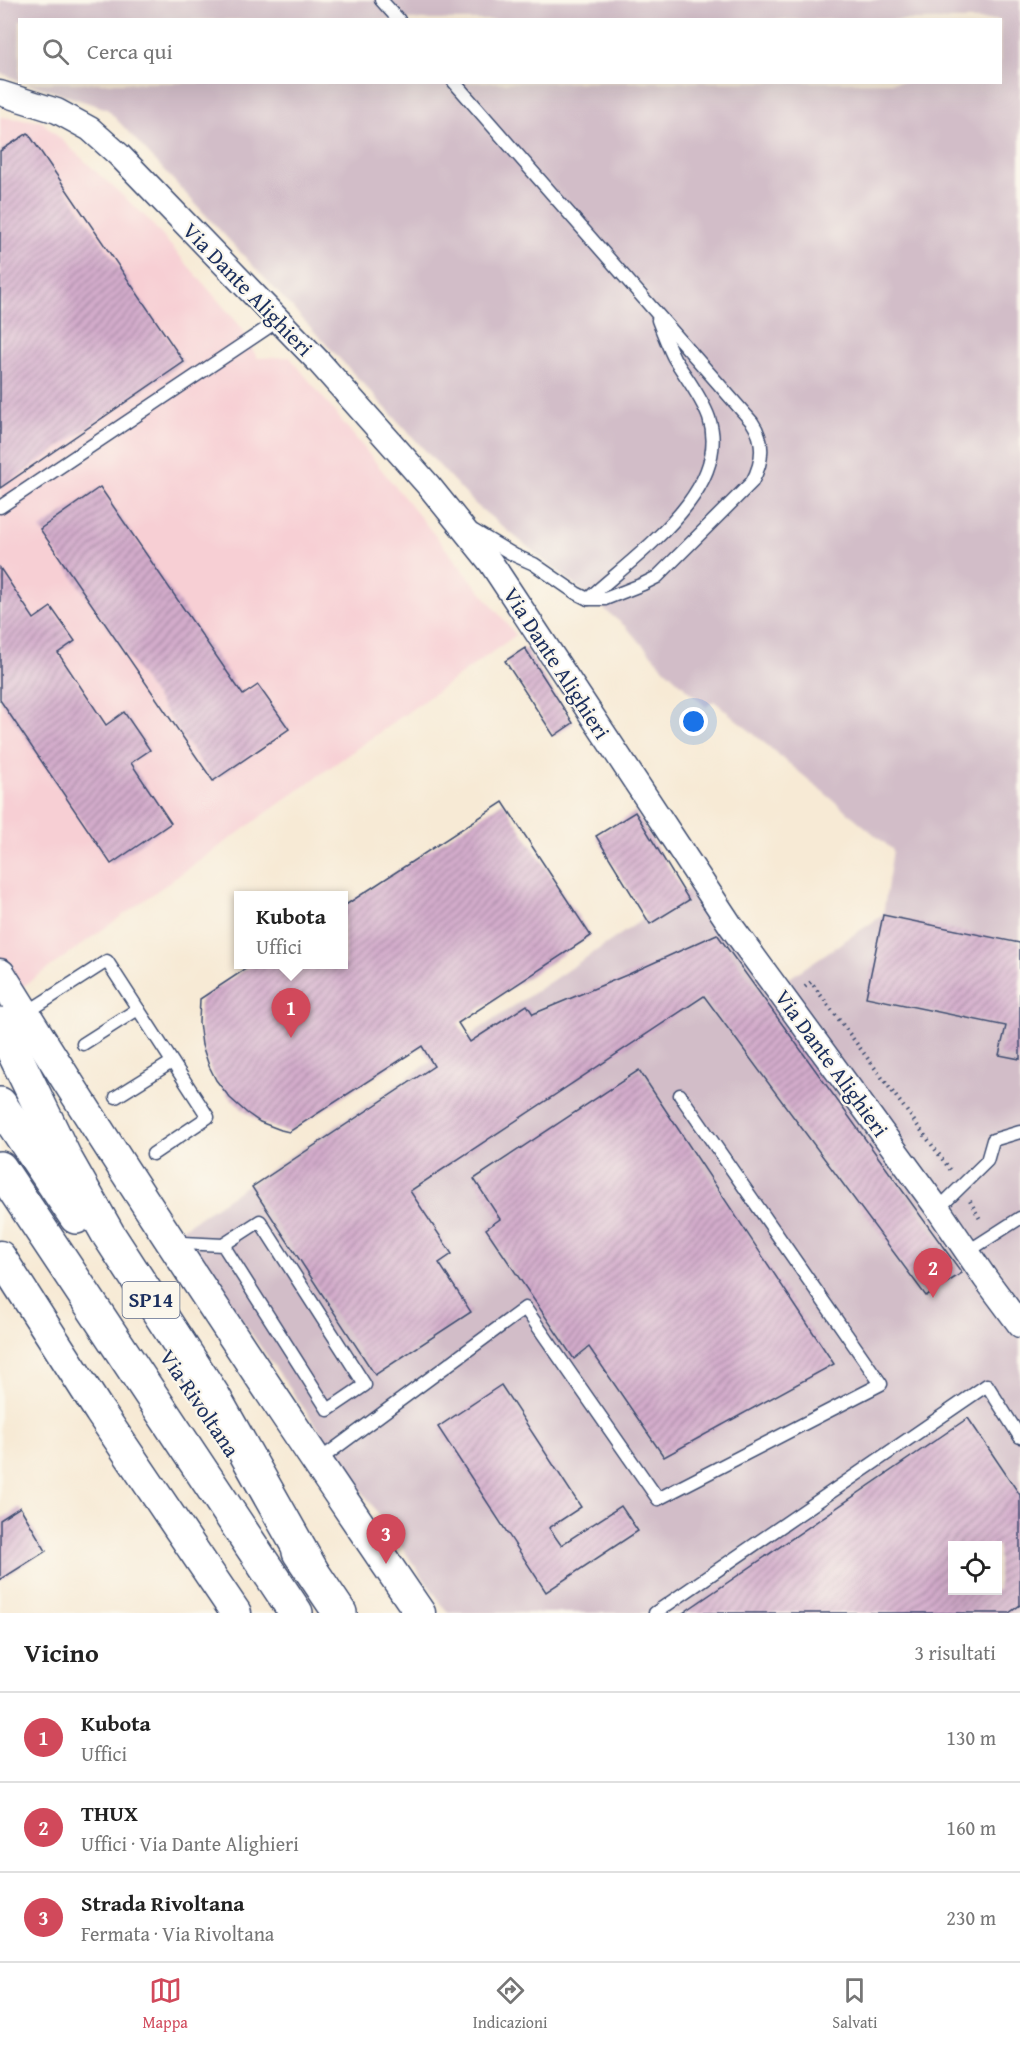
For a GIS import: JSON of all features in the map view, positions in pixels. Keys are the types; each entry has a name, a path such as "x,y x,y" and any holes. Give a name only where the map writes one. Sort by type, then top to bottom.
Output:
{"highway":[{"name":"SP14","path":"12,1019 66,1160 108,1234 214,1397 312,1571"},
{"name":"Via Rivoltana","path":"0,1104 340,1613"},
{"name":"Via Rivoltana","path":"0,1168 296,1613"},
{"name":"SP14","path":"0,1204 62,1294 167,1419"}],"street":[{"name":"Via Dante Alighieri","path":"0,93 57,111 90,129 119,155 319,362 429,486 491,563 731,926 1020,1325"},
{"path":"0,974 12,1019 177,1248 420,1613"},
{"path":"0,1257 100,1412 236,1613"}],"lane":[{"path":"381,0 397,18"},
{"path":"456,84 653,308 758,432 761,452 759,470 752,482 657,577 605,599 588,599 576,593 534,564 458,522"},
{"path":"588,599 662,532 690,501 710,465 712,440 710,421 706,410 673,356 653,308"},
{"path":"0,507 279,320"},
{"path":"12,1019 106,961 208,1117 153,1154"},
{"path":"83,1044 138,1009"},
{"path":"117,1097 172,1062"},
{"path":"318,1461 525,1308 658,1499 880,1384 680,1095"},
{"path":"938,1209 987,1161 993,1140 1020,1132"},
{"path":"967,1252 1020,1218"},
{"path":"177,1248 183,1243 223,1245 260,1221 365,1385 328,1410 223,1245"},
{"path":"655,1613 987,1385 1020,1437"}],"shaded area":[{"path":"0,0 1020,0 1020,1613 448,1613 179,1231 691,887 779,985 883,915 893,850 714,701 706,707 663,667 626,627 475,504 107,109 31,84 1002,84 1002,18 18,18 18,80 0,73"},
{"path":"0,117 41,121 147,218 241,327 257,358 290,357 516,635 8,997 0,981"}],"building":[{"path":"28,133 184,362 0,488 0,151"},
{"path":"100,487 243,695 258,685 289,729 213,781 40,529"},
{"path":"0,568 34,619 51,607 75,641 58,653 106,725 124,712 150,750 131,763 171,823 111,864 0,700"},
{"path":"525,648 573,723 554,736 505,661"},
{"path":"503,802 591,936 458,1023 470,1042 527,1005 533,1014 717,934 962,1273 926,1296 704,996 410,1191 452,1254 439,1263 471,1312 375,1375 252,1187 434,1066 422,1046 289,1132 260,1122 230,1098 216,1080 209,1066 202,1045 199,1022 200,999 245,969 348,969 348,903"},
{"path":"635,812 689,900 650,924 596,836"},
{"path":"883,915 1020,943 1020,1059 999,1055 1006,1026 866,997"},
{"path":"639,1070 834,1364 664,1457 589,1347 574,1359 486,1229 500,1219 474,1179"},
{"path":"501,1385 581,1507 549,1528 561,1545 621,1506 638,1531 546,1592 438,1427"},
{"path":"968,1418 1020,1495 1020,1605 1009,1613 683,1613"},
{"path":"20,1507 46,1551 0,1580 0,1520"}],"place":[{"name":"Kubota","path":"291,1038"},
{"name":"THUX","path":"933,1298"},
{"name":"Strada Rivoltana","path":"386,1564"}]}
